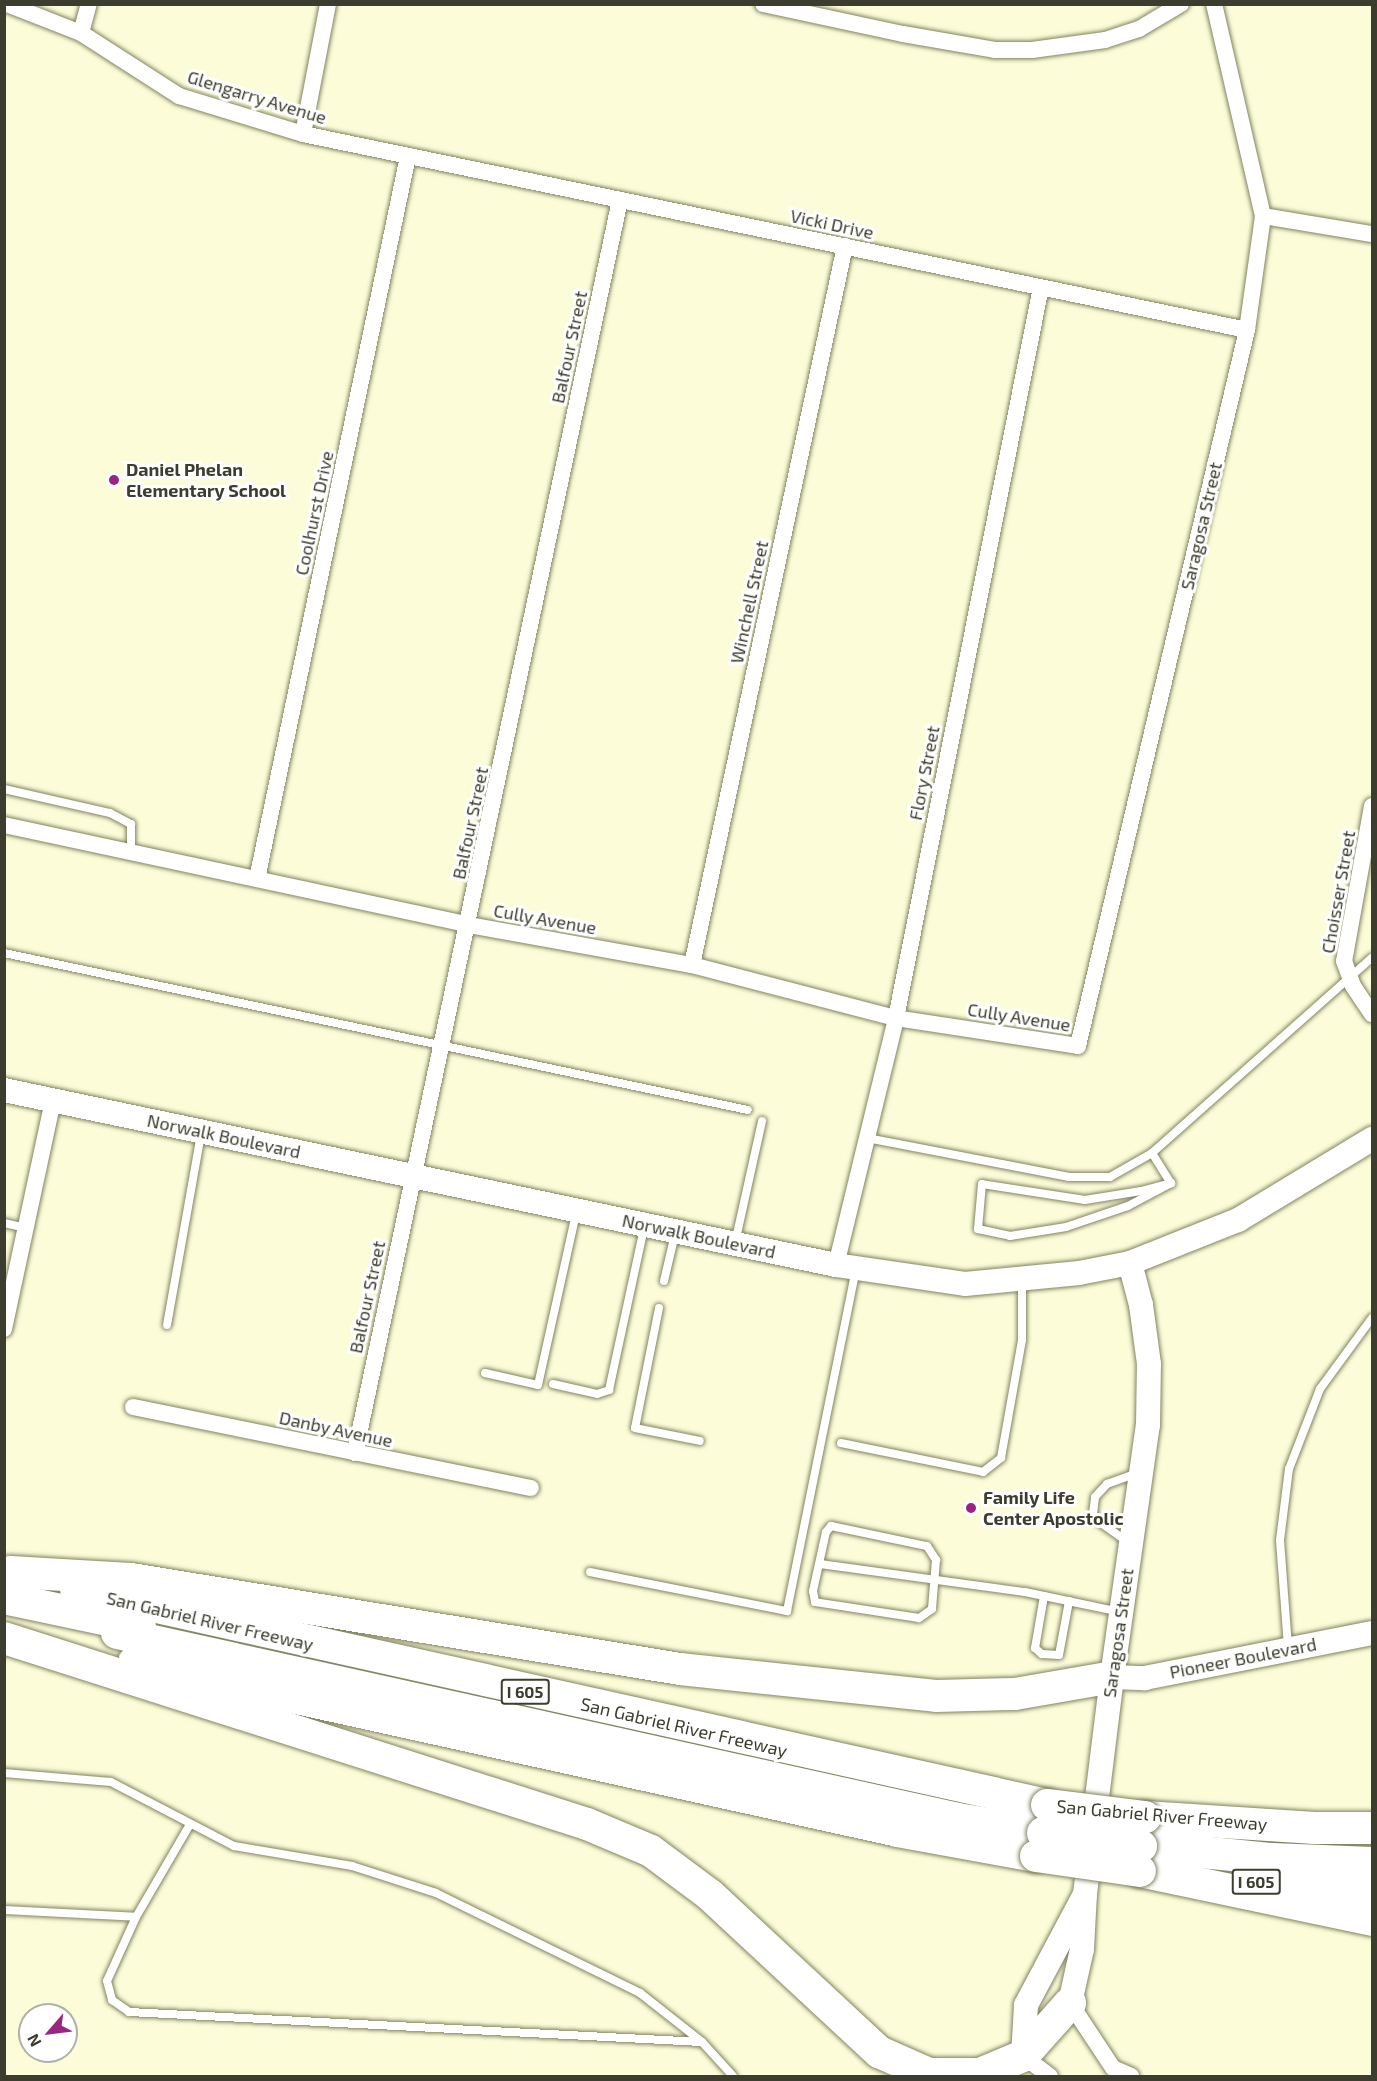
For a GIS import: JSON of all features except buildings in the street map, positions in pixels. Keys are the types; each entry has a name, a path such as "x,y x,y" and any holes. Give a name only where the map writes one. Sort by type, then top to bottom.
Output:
{"highway":[{"path":"6,1580 131,1579 680,1669 936,1696 1015,1694 1112,1677"},
{"name":"San Gabriel River Freeway","path":"6,1580 128,1604 1043,1829 1142,1843 1372,1888"},
{"path":"4,1609 958,1819 1043,1829"},
{"name":"San Gabriel River Freeway","path":"4,1633 898,1831 1043,1829 1142,1843 1315,1828 1372,1828"},
{"path":"4,1638 587,1824 651,1851 710,1895 879,2052 929,2074 980,2074 1023,2056 1070,2003"},
{"path":"1142,1843 1372,1851"},
{"path":"1142,1843 1272,1859 1372,1863"},
{"path":"1142,1843 1372,1920"}],"main road":[{"name":"Norwalk Boulevard","path":"4,1090 846,1267 965,1284 1022,1280 1130,1263 1238,1220 1372,1139"},
{"name":"Saragosa Street","path":"1070,2003 1082,1949 1085,1894 1112,1677 1148,1425 1149,1364 1141,1305 1130,1263"},
{"name":"Pioneer Boulevard","path":"1112,1677 1145,1678 1372,1633"},
{"path":"1023,2056 1026,2005 1085,1894"}],"street":[{"name":"Glengarry Avenue","path":"7,4 81,33 178,96 303,134 408,156"},
{"path":"81,33 89,4"},
{"path":"303,134 328,4"},
{"path":"763,4 903,34 995,50 1032,50 1105,40 1139,29 1181,4"},
{"name":"Saragosa Street","path":"1078,1046 1247,330 1263,216 1214,4"},
{"name":"Vicki Drive","path":"408,156 1247,330"},
{"name":"Coolhurst Drive","path":"257,879 408,156"},
{"name":"Balfour Street","path":"355,1453 412,1175 469,925 620,200"},
{"path":"1263,216 1372,234"},
{"name":"Winchell Street","path":"692,965 845,246"},
{"name":"Flory Street","path":"846,1267 867,1138 896,1018 1041,287"},
{"name":"Choisser Street","path":"1372,806 1344,961 1349,975 1372,1014"},
{"name":"Cully Avenue","path":"4,825 469,925 692,965 896,1018 1078,1046"},
{"path":"4,1329 53,1100"},
{"name":"Danby Avenue","path":"133,1407 531,1488"},
{"path":"1070,2003 1113,2068 1131,2076"},
{"path":"1023,2056 1050,2076"}],"lane":[{"path":"4,789 110,813 131,824 131,852"},
{"path":"4,953 748,1110"},
{"path":"867,1138 1089,1179 1132,1168 1291,1032 1349,975 1372,958"},
{"path":"735,1243 762,1120"},
{"path":"167,1325 202,1131"},
{"path":"1152,1153 1171,1183"},
{"path":"1171,1183 1128,1206 1066,1227 1011,1236 978,1229 982,1184 1085,1200 1171,1183"},
{"path":"484,1373 538,1385 577,1210"},
{"path":"4,1223 26,1228"},
{"path":"553,1384 597,1394 609,1390 644,1224"},
{"path":"664,1281 676,1231"},
{"path":"590,1572 787,1611 846,1267"},
{"path":"841,1443 983,1472 1001,1458 1022,1340 1022,1280"},
{"path":"659,1308 635,1428 700,1441"},
{"path":"1288,1649 1280,1540 1289,1469 1320,1389 1372,1318"},
{"path":"1131,1544 1098,1521 1093,1514 1095,1497 1107,1484 1141,1472"},
{"path":"831,1526 927,1546 936,1560 932,1609 919,1618 815,1602 813,1591 820,1564 826,1532 831,1526"},
{"path":"820,1564 1044,1596 1121,1612"},
{"path":"1044,1596 1035,1648 1042,1654 1059,1655 1069,1601"},
{"path":"4,1773 111,1782 189,1826 234,1846 352,1866 436,1893 630,1988 702,2042 733,2076"},
{"path":"189,1826 136,1917 106,1982 112,2000 129,2012 702,2042"},
{"path":"4,1910 136,1917"}],"place":[{"name":"Daniel Phelan Elementary School","path":"114,480"},
{"name":"Family Life Center Apostolic","path":"971,1508"}]}
